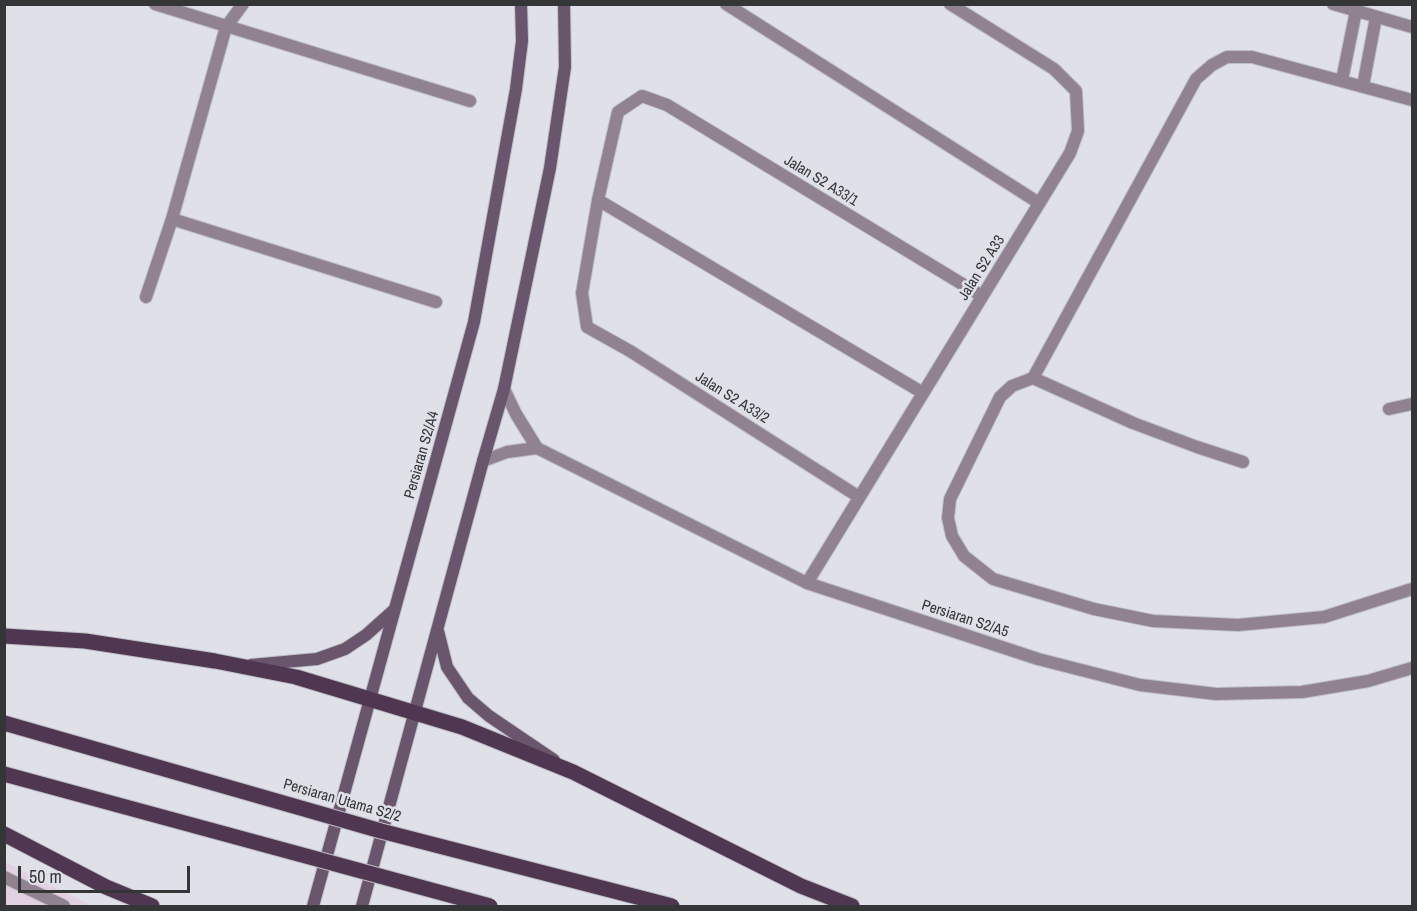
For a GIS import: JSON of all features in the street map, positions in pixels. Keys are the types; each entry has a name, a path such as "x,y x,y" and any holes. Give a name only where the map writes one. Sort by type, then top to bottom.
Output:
{"main road":[{"name":"Persiaran S2/A4","path":"313,906 474,322 516,89 522,41 521,4"},
{"path":"362,906 504,388 550,168 565,67 564,4"},
{"path":"240,666 316,658 345,649 366,635 395,609"},
{"path":"438,630 447,666 468,698 489,716 573,772"},
{"path":"4,636 85,641 296,677 462,727 573,772 801,886 852,906"},
{"name":"Persiaran Utama S2/2","path":"4,723 381,831 672,906"},
{"path":"4,774 490,906"},
{"path":"4,834 106,887 152,906"}],"street":[{"path":"155,4 470,101"},
{"path":"146,297 172,219 226,27 243,4"},
{"path":"726,4 1039,203"},
{"name":"Jalan S2 A33","path":"807,583 1070,153 1078,131 1076,91 1054,69 950,4"},
{"path":"1333,4 1413,27"},
{"path":"1342,80 1356,11"},
{"path":"1363,86 1377,17"},
{"path":"1413,100 1252,57 1227,57 1212,65 1196,79 1033,378 1012,386 1000,397 950,499 948,518 952,536 964,556 993,579 1094,609 1153,621 1238,625 1324,617 1413,589"},
{"name":"Jalan S2 A33/1","path":"598,200 618,112 642,96 667,105 982,296"},
{"path":"598,200 923,393"},
{"name":"Jalan S2 A33/2","path":"598,200 582,293 587,327 630,351 859,497"},
{"path":"172,219 436,302"},
{"path":"1033,378 1133,423 1243,462"},
{"path":"483,460 507,452 537,448 516,414 504,388"},
{"path":"1389,409 1413,404"},
{"name":"Persiaran S2/A5","path":"537,448 807,583 1038,659 1140,685 1216,694 1302,692 1368,681 1413,668"},
{"path":"4,878 64,906"}],"shaded area":[{"path":"5,862 92,906 5,906"}]}
